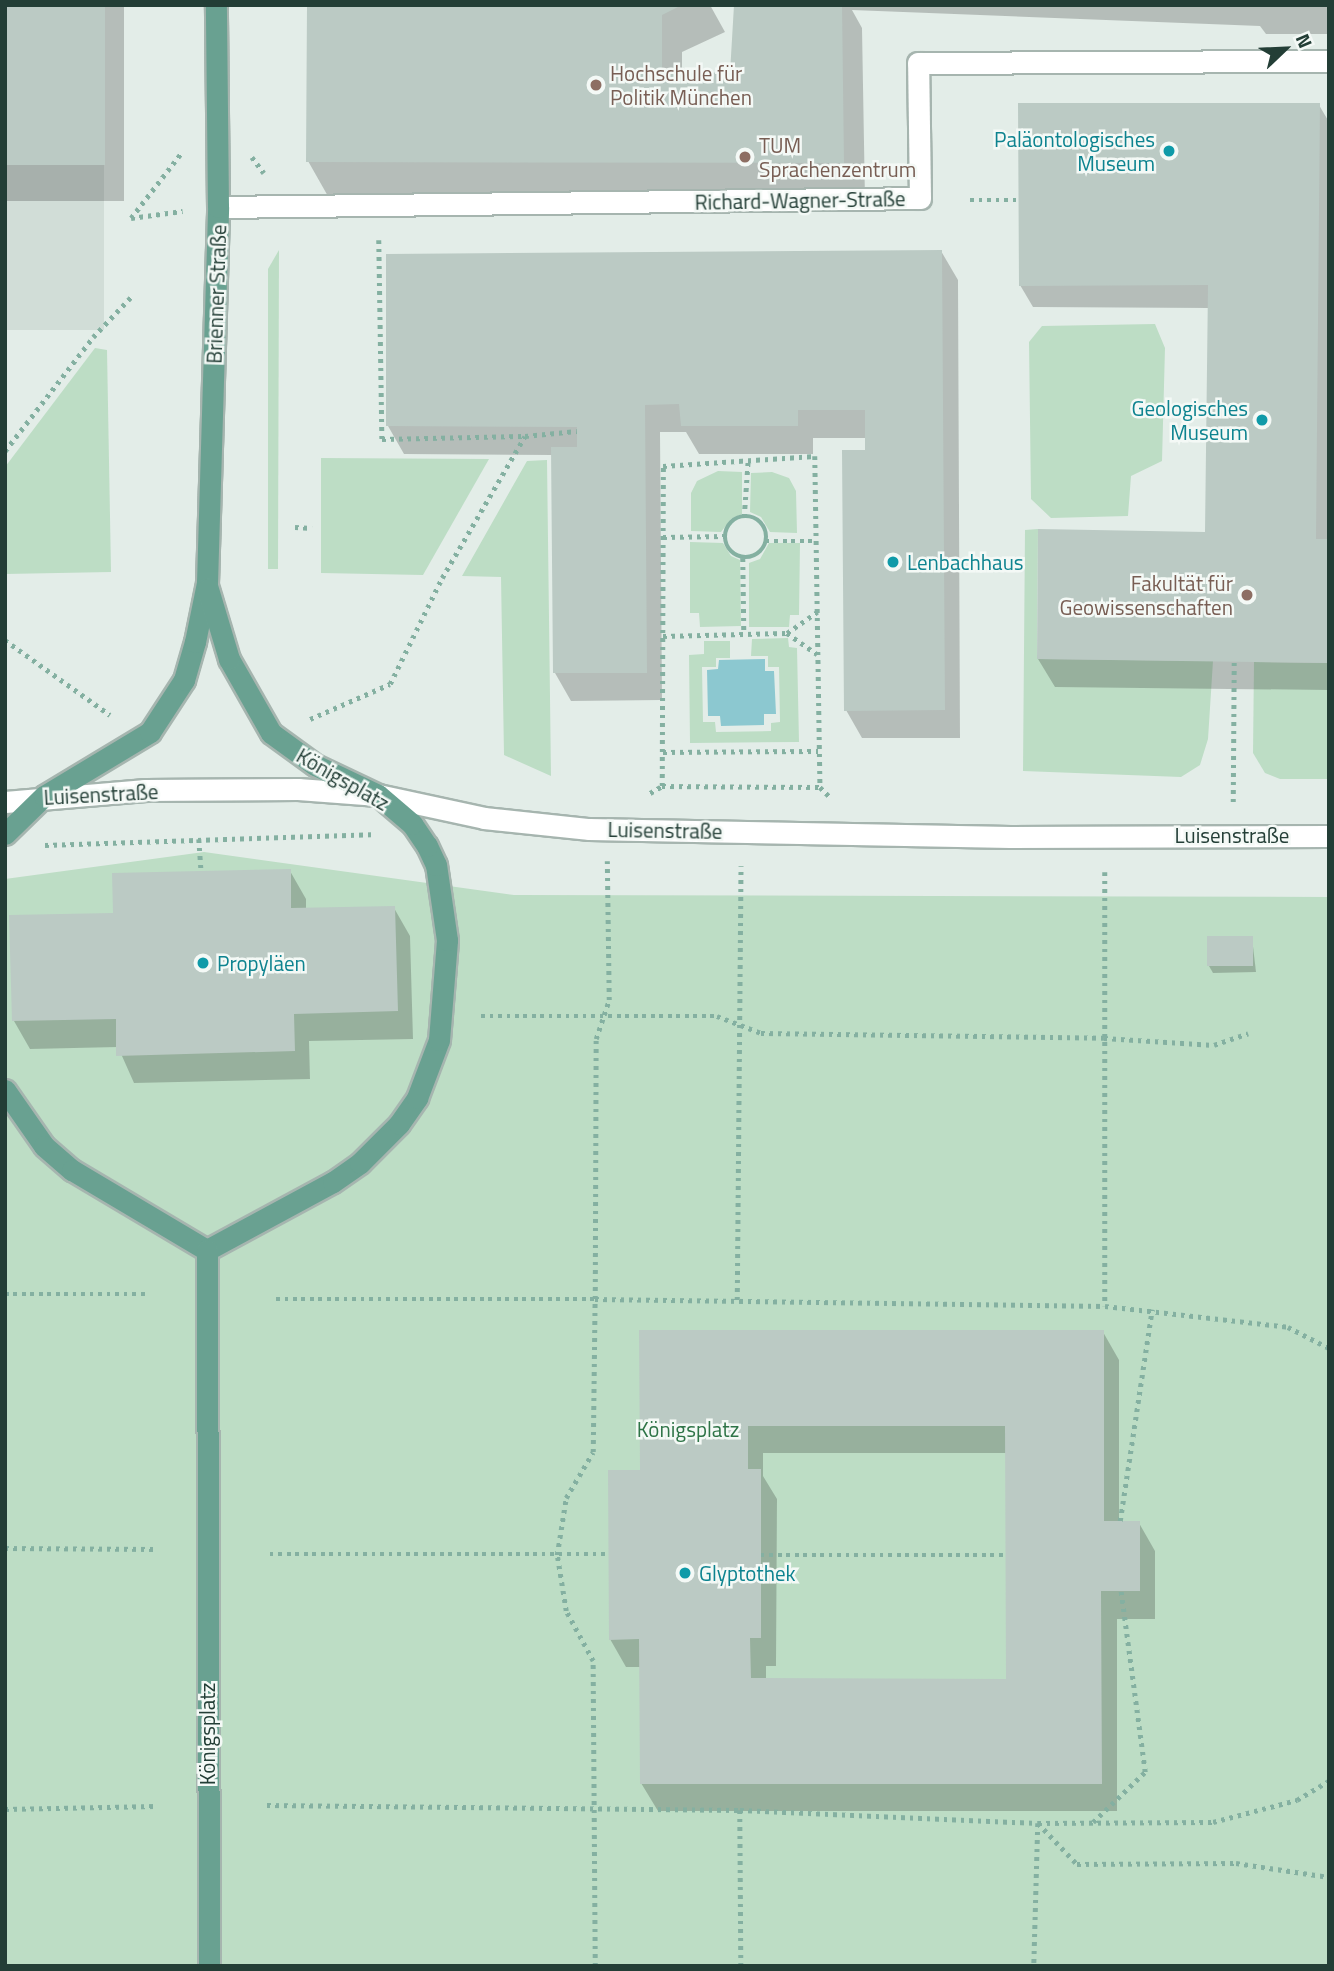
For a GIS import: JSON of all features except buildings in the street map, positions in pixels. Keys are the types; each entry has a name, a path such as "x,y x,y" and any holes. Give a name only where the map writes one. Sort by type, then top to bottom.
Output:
{"main road":[{"name":"Brienner Straße","path":"207,583 218,207 216,5"},
{"name":"Königsplatz","path":"207,583 229,659 271,733 315,765 378,795 412,824 428,846 436,865 447,940 445,1011 431,1067 416,1098 360,1163 298,1203 207,1250 208,1966"},
{"path":"5,834 44,796 150,732 184,680 207,583"},
{"path":"5,1090 44,1146 72,1170 207,1250"}],"street":[{"name":"Richard-Wagner-Straße","path":"218,207 920,198 918,63 1329,61"},
{"name":"Luisenstraße","path":"5,802 44,796 298,789 378,795 484,818 606,830 1010,836 1329,836"}],"path":[{"path":"217,108 131,218 218,207"},
{"path":"970,200 1018,200"},
{"path":"379,251 382,439 525,436 577,431"},
{"path":"5,451 93,337 131,297"},
{"path":"299,723 390,684 442,578 525,436"},
{"path":"662,786 663,466 815,456 818,751 820,787 832,799"},
{"path":"744,517 748,460"},
{"path":"744,517 760,520 766,541 762,551 743,558 725,545 724,536 729,524 744,517"},
{"path":"295,527 312,528"},
{"path":"663,537 724,536"},
{"path":"766,541 816,541"},
{"path":"743,558 744,634"},
{"path":"787,634 817,612"},
{"path":"663,636 787,634 817,654"},
{"path":"5,640 113,718"},
{"path":"1233,834 1234,662"},
{"path":"663,752 818,751"},
{"path":"645,796 662,786 820,787"},
{"path":"595,1966 593,1661 566,1611 556,1555 566,1498 593,1452 596,1039 609,1000 606,830"},
{"path":"35,846 386,834 428,846"},
{"path":"199,839 201,871"},
{"path":"737,1300 741,862"},
{"path":"1105,867 1105,1306"},
{"path":"481,1016 717,1016 761,1033 1104,1038 1214,1045 1248,1033"},
{"path":"5,1294 146,1294"},
{"path":"276,1299 737,1300 1105,1306 1152,1309 1288,1327 1329,1348"},
{"path":"1120,1521 1152,1309"},
{"path":"5,1548 154,1549"},
{"path":"270,1554 608,1555"},
{"path":"761,1555 1006,1555"},
{"path":"1092,1823 1145,1772 1121,1591"},
{"path":"267,1805 740,1810 1038,1824 1213,1822 1297,1800 1329,1781"},
{"path":"5,1809 156,1807"},
{"path":"740,1810 741,1966"},
{"path":"1038,1824 1077,1864 1236,1863 1329,1877"},
{"path":"1034,1966 1038,1824"}],"shaded area":[{"path":"5,70 104,70 104,330 5,330"}],"green space":[{"path":"279,250 278,569 268,569 268,269"},
{"path":"1155,324 1165,348 1162,461 1131,476 1128,516 1051,518 1031,499 1029,342 1042,326"},
{"path":"95,348 107,350 111,572 5,574 5,467"},
{"path":"321,458 489,459 423,575 321,573"},
{"path":"547,460 551,776 504,755 501,577 462,576 527,461"},
{"path":"718,471 742,472 742,514 731,519 721,532 691,531 691,493 697,481"},
{"path":"772,472 789,478 796,491 797,533 770,532 761,517 750,512 751,473"},
{"path":"1038,529 1037,659 1213,661 1208,739 1200,765 1181,777 1023,771 1025,530"},
{"path":"690,542 723,543 731,556 740,560 741,626 700,627 699,613 690,613"},
{"path":"769,543 800,543 799,615 790,615 789,627 749,627 749,563 760,559"},
{"path":"788,638 789,647 797,648 799,742 690,743 689,655 704,654 704,641 730,641 730,658 716,658 716,667 702,667 703,722 715,722 716,732 771,731 771,723 780,722 779,667 768,667 768,656 751,656 752,639"},
{"path":"1254,662 1329,663 1329,779 1280,779 1265,773 1253,753"},
{"name":"Königsplatz","path":"204,852 514,895 1329,897 1329,1966 5,1966 5,879"}],"water":[{"path":"765,659 765,671 774,671 776,714 764,714 764,725 721,726 720,716 708,716 707,670 718,669 719,660"}],"place":[{"name":"Hochschule für Politik München","path":"596,85"},
{"name":"Paläontologisches Museum","path":"1169,151"},
{"name":"TUM Sprachenzentrum","path":"745,157"},
{"name":"Geologisches Museum","path":"1262,420"},
{"name":"Lenbachhaus","path":"893,562"},
{"name":"Fakultät für Geowissenschaften","path":"1247,595"},
{"name":"Propyläen","path":"203,963"},
{"name":"Glyptothek","path":"685,1573"}]}
